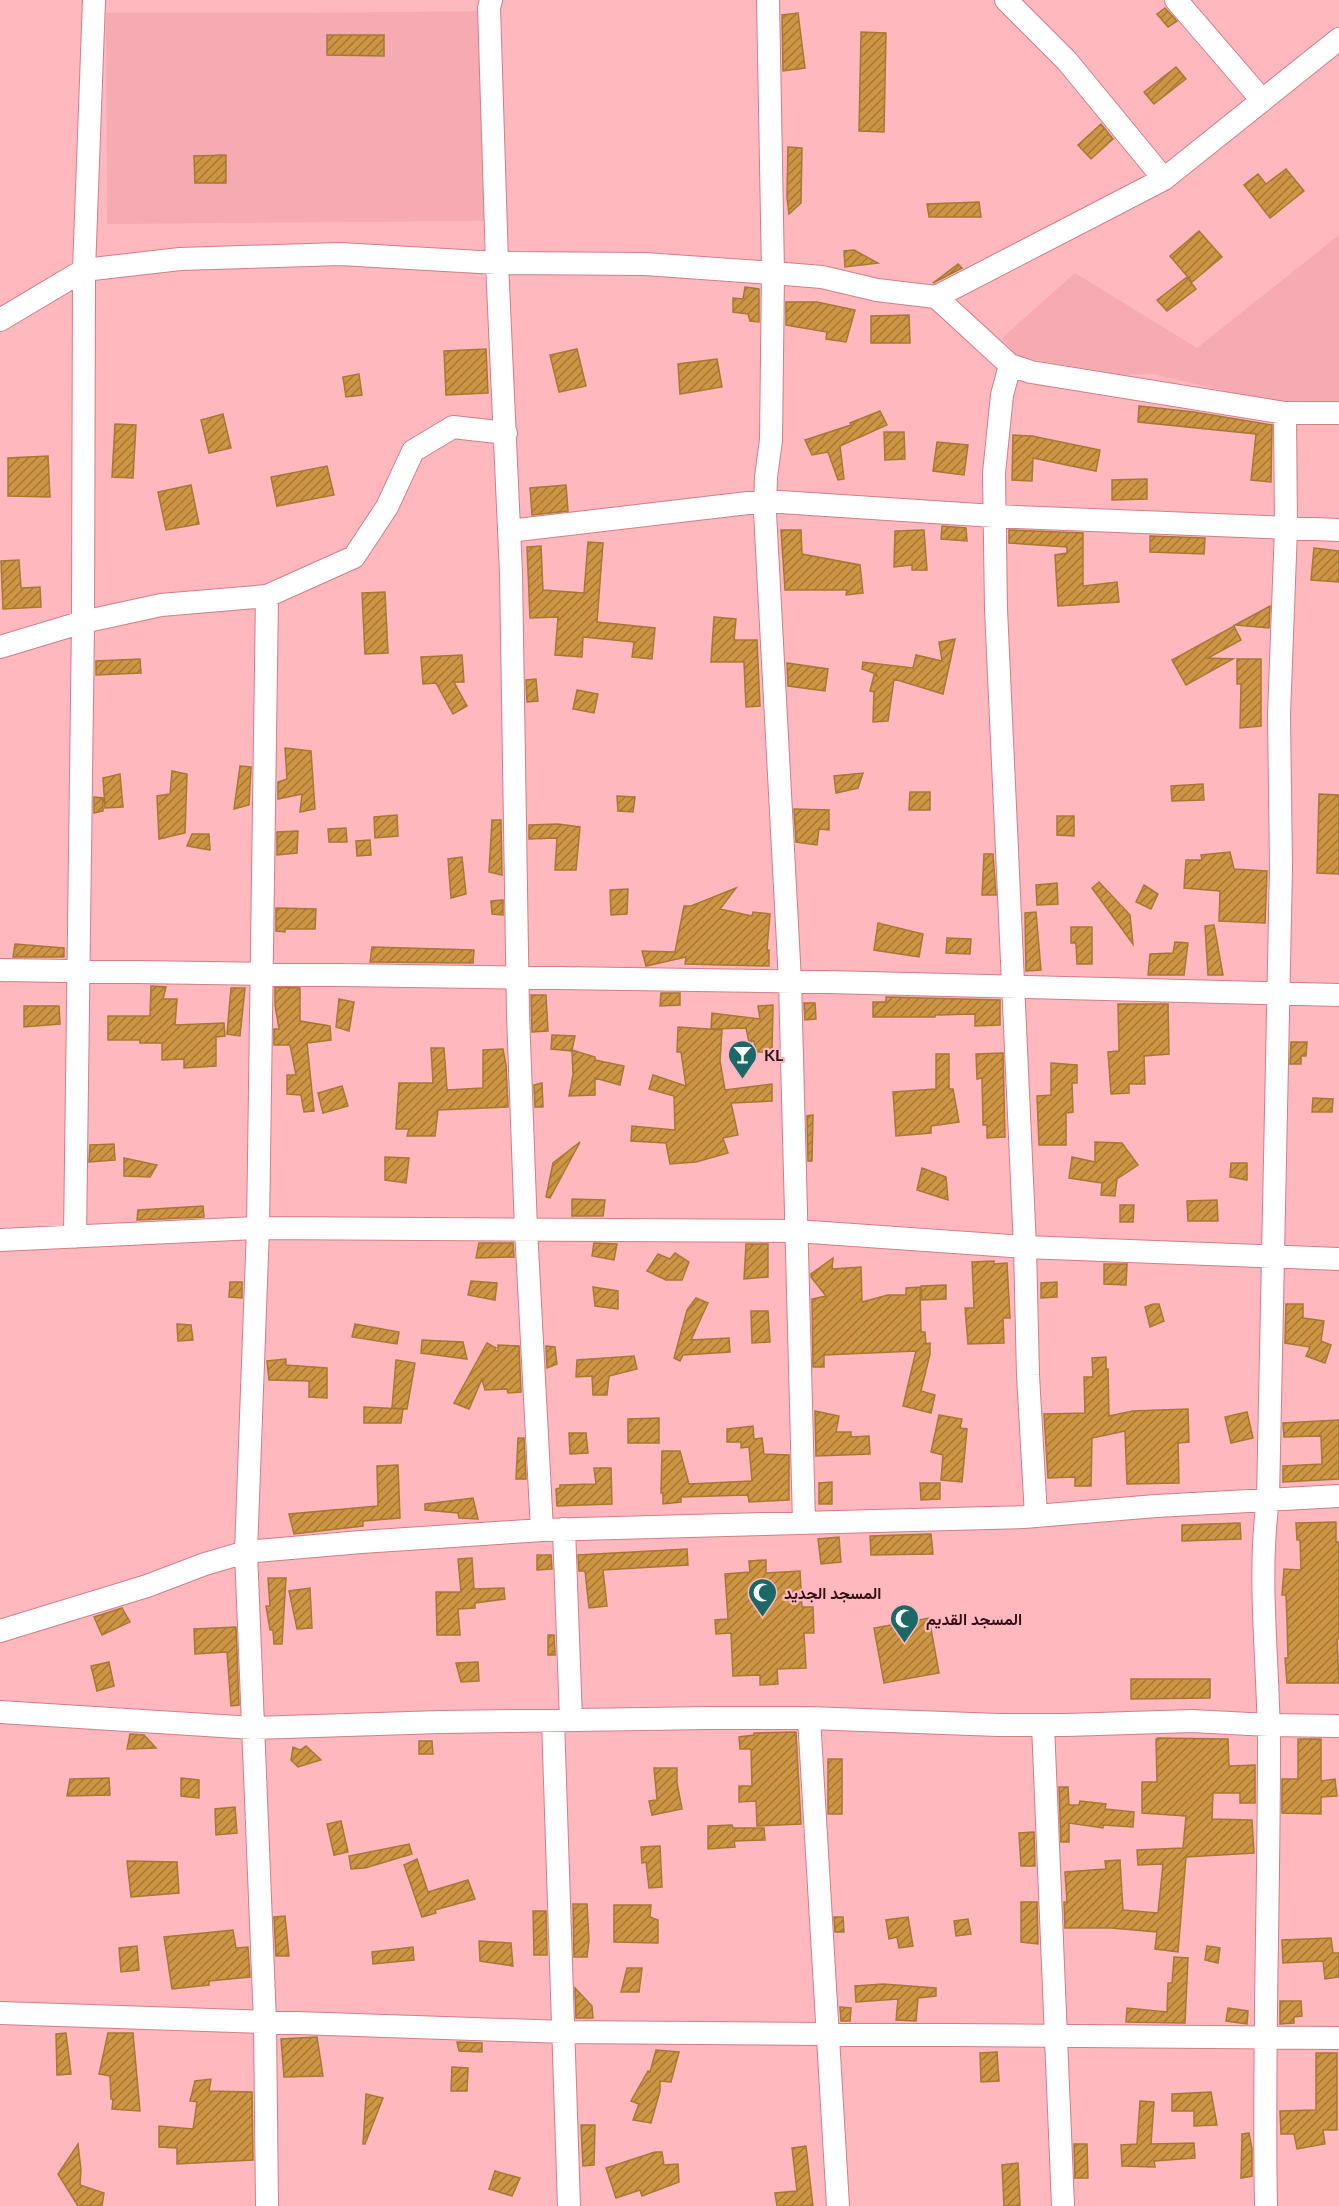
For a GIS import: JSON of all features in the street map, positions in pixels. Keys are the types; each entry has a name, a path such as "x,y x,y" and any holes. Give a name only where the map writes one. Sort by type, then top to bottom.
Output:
{"street":[{"path":"75,1237 83,622 84,270 94,0"},
{"path":"491,0 489,8 497,263 510,531 518,976 526,1229 542,1530"},
{"path":"768,0 773,273 771,440 765,501 790,981 804,1522"},
{"path":"1005,0 1067,61 1164,179"},
{"path":"1176,0 1262,100"},
{"path":"0,320 84,270 180,259 340,254 497,263 633,264 773,273 822,277 877,290 936,297 1164,179 1339,39"},
{"path":"936,297 1010,365 1041,374 1285,412 1339,413"},
{"path":"1010,365 1002,395 994,472 994,516 1025,1247 1028,1375 1036,1516"},
{"path":"1266,2206 1269,1725 1263,1537 1268,1499 1281,867 1279,715 1286,528 1285,412"},
{"path":"0,647 83,622 161,605 267,596 354,557 387,507 413,451 453,427 506,433"},
{"path":"510,531 765,501 994,516 1339,530"},
{"path":"267,596 258,1228 246,1552 265,2022 267,2206"},
{"path":"0,970 790,981 1339,995"},
{"path":"0,1239 258,1228 796,1231 1025,1247 1339,1259"},
{"path":"0,1631 147,1586 205,1564 246,1552 542,1530 1036,1516 1339,1496"},
{"path":"564,1529 562,1720 564,2032 569,2206"},
{"path":"0,1712 253,1728 562,1720 809,1718 1043,1725 1192,1721 1339,1726"},
{"path":"809,1718 838,2206"},
{"path":"1043,1725 1063,2206"},
{"path":"0,2013 564,2032 1339,2038"}],"shaded area":[{"path":"482,11 487,221 107,224 106,13"},
{"path":"1339,235 1339,408 1293,407 1153,374 1120,375 1032,359 1015,354 1002,338 1075,273 1197,348"}],"building":[{"path":"1165,8 1177,21 1168,27 1157,14"},
{"path":"798,13 805,68 783,71 782,15"},
{"path":"861,32 886,33 884,132 859,131"},
{"path":"327,35 384,35 384,56 327,55"},
{"path":"1176,67 1186,79 1154,104 1144,92"},
{"path":"1101,124 1113,139 1091,159 1078,145"},
{"path":"788,147 802,148 801,203 789,214 787,197"},
{"path":"226,155 226,183 195,183 194,156"},
{"path":"1286,169 1304,191 1270,218 1244,185 1258,174 1266,184"},
{"path":"979,202 981,217 929,217 927,204"},
{"path":"1199,231 1222,257 1192,282 1170,256"},
{"path":"854,250 878,263 845,267 844,251"},
{"path":"958,264 962,268 933,283"},
{"path":"1187,277 1196,289 1167,311 1157,300"},
{"path":"745,287 759,289 759,322 750,321 748,314 733,312 733,298 743,299"},
{"path":"786,302 817,302 855,310 846,342 826,339 827,332 786,325"},
{"path":"909,315 910,343 871,343 871,316"},
{"path":"486,349 488,393 446,395 444,351"},
{"path":"577,349 586,386 559,392 550,355"},
{"path":"717,359 722,387 680,394 678,364"},
{"path":"359,374 362,395 346,397 343,377"},
{"path":"1139,406 1194,412 1272,425 1271,482 1251,480 1256,434 1138,422"},
{"path":"880,411 887,425 840,446 844,479 838,480 828,452 812,455 805,440 851,425 850,423"},
{"path":"223,414 231,448 209,453 201,420"},
{"path":"115,424 136,425 133,478 112,477"},
{"path":"884,432 904,432 905,459 885,460"},
{"path":"1013,435 1032,436 1100,450 1096,471 1033,458 1032,481 1012,480"},
{"path":"937,442 968,445 964,475 933,471"},
{"path":"48,456 50,497 8,496 8,458"},
{"path":"327,466 334,495 277,506 271,477"},
{"path":"1147,479 1147,499 1112,500 1112,480"},
{"path":"191,485 199,524 166,530 158,492"},
{"path":"566,485 568,511 532,515 530,488"},
{"path":"942,526 966,528 967,541 941,539"},
{"path":"781,530 801,530 802,554 860,565 863,593 846,595 847,590 785,590"},
{"path":"924,530 927,570 912,570 912,565 894,567 895,531"},
{"path":"1009,530 1083,533 1083,586 1117,582 1119,602 1058,606 1055,555 1067,553 1067,547 1009,543"},
{"path":"1150,536 1205,538 1204,554 1150,552"},
{"path":"588,542 603,543 597,622 655,628 652,659 632,657 634,642 583,637 582,657 555,655 558,617 530,618 527,547 541,546 543,590 584,593"},
{"path":"1314,548 1339,551 1339,582 1311,580"},
{"path":"19,560 21,588 40,587 41,607 3,609 1,561"},
{"path":"385,592 388,653 365,654 362,593"},
{"path":"1270,606 1269,628 1235,625"},
{"path":"714,617 736,619 734,640 757,640 760,706 746,707 744,662 711,662"},
{"path":"1234,626 1241,640 1208,658 1233,659 1186,685 1172,660"},
{"path":"955,639 943,694 894,679 888,721 873,722 874,692 870,691 874,675 877,676 862,669 863,662 913,668 916,655 942,661 939,642"},
{"path":"462,655 464,682 454,682 467,706 453,714 436,683 423,684 421,657"},
{"path":"140,659 141,673 96,675 96,661"},
{"path":"1237,659 1261,659 1261,726 1240,728 1241,684 1237,684"},
{"path":"787,663 828,669 825,691 788,686"},
{"path":"536,679 538,701 527,702 526,680"},
{"path":"577,690 598,694 594,713 573,709"},
{"path":"285,748 311,751 315,809 300,812 302,794 278,799 278,782 287,779"},
{"path":"240,766 251,767 249,805 234,809"},
{"path":"172,771 187,774 185,833 159,839 157,796 170,794"},
{"path":"863,773 858,788 836,793 834,776"},
{"path":"120,774 123,807 105,808 103,778"},
{"path":"1203,784 1204,800 1172,801 1171,786"},
{"path":"910,792 930,792 930,810 909,810"},
{"path":"1319,794 1339,795 1339,874 1317,873"},
{"path":"617,796 635,797 633,812 618,811"},
{"path":"94,797 103,798 103,811 94,813"},
{"path":"794,809 829,810 829,830 819,829 817,845 796,842"},
{"path":"397,815 398,836 375,838 374,817"},
{"path":"1057,816 1074,816 1074,836 1057,835"},
{"path":"492,820 501,820 502,875 489,872"},
{"path":"558,824 580,827 576,870 555,870 557,838 529,839 529,825"},
{"path":"346,828 347,842 329,842 328,829"},
{"path":"298,831 297,853 277,855 277,832"},
{"path":"192,834 209,834 210,850 187,846"},
{"path":"370,840 371,855 357,856 356,841"},
{"path":"1230,852 1234,869 1267,871 1265,923 1219,921 1220,891 1184,888 1186,860 1202,860 1201,855"},
{"path":"984,854 993,854 996,895 982,895"},
{"path":"462,857 466,894 451,898 448,859"},
{"path":"1099,882 1130,915 1133,944 1092,888"},
{"path":"1057,883 1058,904 1037,905 1036,885"},
{"path":"1144,885 1158,894 1151,909 1136,902"},
{"path":"736,888 720,909 752,916 753,912 770,914 767,950 769,950 769,966 685,964 686,957 646,966 642,951 675,952 684,906 691,906"},
{"path":"628,889 627,914 611,915 610,890"},
{"path":"503,900 503,915 492,914 491,901"},
{"path":"276,908 316,909 315,929 276,931"},
{"path":"1036,912 1041,970 1026,971 1025,913"},
{"path":"878,923 923,934 919,957 874,950"},
{"path":"1214,925 1223,975 1208,975 1205,926"},
{"path":"1071,927 1092,927 1092,964 1077,964 1076,943 1071,943"},
{"path":"947,938 971,939 970,954 946,953"},
{"path":"1175,942 1188,943 1184,975 1148,975 1150,954 1173,953"},
{"path":"15,944 64,948 64,957 13,957"},
{"path":"372,947 474,950 473,963 370,962"},
{"path":"151,986 166,987 163,999 177,999 175,1025 224,1023 225,1036 216,1037 216,1066 184,1068 184,1059 162,1060 162,1043 108,1040 108,1016 150,1016"},
{"path":"275,987 300,988 300,1021 330,1026 331,1040 307,1043 314,1111 304,1112 301,1095 287,1094 287,1075 296,1075 290,1045 274,1045 274,1029 279,1029"},
{"path":"231,988 245,988 240,1036 227,1034"},
{"path":"661,993 680,993 680,1005 660,1006"},
{"path":"531,995 546,995 548,1031 532,1032"},
{"path":"886,997 1000,1000 1000,1025 975,1026 975,1014 935,1015 935,1017 873,1017 873,1002 886,1002"},
{"path":"339,999 354,1002 349,1031 336,1027"},
{"path":"804,1003 815,1003 816,1019 805,1020"},
{"path":"1118,1004 1168,1004 1169,1054 1144,1056 1145,1084 1129,1084 1129,1093 1111,1094 1108,1052 1119,1051"},
{"path":"773,1005 772,1052 756,1052 754,1041 749,1042 746,1028 711,1029 712,1013 760,1019 758,1006"},
{"path":"24,1006 59,1006 60,1024 24,1027"},
{"path":"678,1027 722,1030 720,1061 725,1090 772,1084 772,1101 731,1103 738,1135 723,1138 728,1153 696,1162 670,1164 666,1143 631,1141 632,1126 675,1130 674,1096 649,1089 653,1075 686,1086 681,1052 677,1052"},
{"path":"552,1035 575,1036 572,1050 595,1057 595,1060 624,1066 620,1085 595,1078 595,1095 569,1096 573,1075 572,1051 551,1049"},
{"path":"1291,1042 1307,1042 1306,1056 1301,1056 1301,1064 1290,1064"},
{"path":"431,1048 444,1048 447,1090 483,1088 483,1050 503,1049 508,1107 438,1110 435,1136 407,1136 409,1129 396,1129 399,1083 433,1083"},
{"path":"1003,1053 1005,1137 987,1138 987,1125 983,1125 982,1078 977,1079 976,1054"},
{"path":"936,1054 949,1054 949,1089 953,1089 959,1122 931,1126 931,1133 896,1136 893,1092 936,1089"},
{"path":"1051,1063 1077,1065 1077,1083 1072,1083 1073,1112 1066,1113 1066,1145 1039,1145 1037,1096 1051,1095"},
{"path":"542,1083 543,1107 535,1107 534,1085"},
{"path":"342,1086 348,1106 323,1113 318,1093"},
{"path":"1313,1098 1333,1099 1332,1112 1312,1112"},
{"path":"813,1115 812,1161 808,1161 807,1116"},
{"path":"580,1142 550,1198 546,1197 553,1163"},
{"path":"1095,1142 1122,1143 1138,1165 1117,1179 1115,1196 1101,1195 1102,1183 1069,1178 1072,1157 1095,1162"},
{"path":"114,1144 115,1160 89,1162 90,1145"},
{"path":"385,1157 409,1158 406,1183 385,1180"},
{"path":"124,1158 157,1165 150,1177 124,1176"},
{"path":"1231,1163 1247,1163 1247,1180 1230,1177"},
{"path":"922,1168 946,1177 948,1200 917,1190"},
{"path":"572,1199 605,1200 603,1216 572,1216"},
{"path":"1217,1200 1218,1221 1188,1221 1187,1201"},
{"path":"1120,1205 1134,1205 1133,1222 1120,1222"},
{"path":"203,1206 204,1217 137,1220 138,1210"},
{"path":"479,1243 513,1243 514,1257 476,1258"},
{"path":"594,1243 617,1244 614,1260 592,1256"},
{"path":"746,1244 768,1244 768,1277 744,1279"},
{"path":"675,1253 689,1262 682,1280 666,1280 647,1271 658,1254 670,1259"},
{"path":"833,1258 832,1269 861,1267 862,1302 888,1295 906,1295 906,1288 920,1287 921,1332 925,1332 926,1344 930,1343 930,1354 921,1391 935,1395 931,1413 903,1406 916,1351 824,1355 824,1367 813,1367 812,1299 826,1296 811,1274"},
{"path":"994,1261 994,1264 1007,1263 1010,1318 1003,1318 1004,1343 968,1344 965,1308 974,1308 972,1262"},
{"path":"1104,1264 1127,1264 1126,1285 1104,1284"},
{"path":"471,1281 497,1283 495,1300 468,1295"},
{"path":"230,1282 242,1282 242,1298 229,1297"},
{"path":"1057,1282 1057,1297 1041,1298 1041,1283"},
{"path":"946,1285 946,1299 922,1300 921,1286"},
{"path":"593,1287 618,1291 618,1309 595,1306"},
{"path":"696,1298 708,1303 691,1340 729,1338 730,1352 683,1355 680,1361 674,1358 687,1310"},
{"path":"1159,1304 1164,1321 1150,1327 1145,1307"},
{"path":"1286,1304 1303,1304 1303,1318 1324,1321 1321,1341 1331,1345 1325,1363 1306,1356 1310,1347 1285,1343"},
{"path":"751,1311 768,1311 770,1342 752,1343"},
{"path":"177,1324 191,1325 193,1340 178,1341"},
{"path":"355,1324 399,1332 397,1344 352,1337"},
{"path":"422,1340 463,1342 467,1359 421,1353"},
{"path":"487,1343 498,1351 498,1345 519,1346 521,1392 508,1393 507,1389 485,1390 482,1379 469,1409 454,1403"},
{"path":"546,1346 555,1347 557,1364 547,1368"},
{"path":"634,1356 637,1369 609,1376 607,1395 593,1395 592,1376 576,1377 577,1360"},
{"path":"1106,1357 1109,1416 1133,1411 1188,1409 1189,1442 1178,1443 1179,1483 1127,1484 1125,1431 1092,1438 1091,1486 1075,1486 1075,1477 1048,1478 1044,1414 1085,1413 1084,1377 1093,1377 1092,1358"},
{"path":"286,1359 286,1365 327,1368 327,1398 309,1397 309,1381 269,1380 267,1361"},
{"path":"396,1360 415,1363 407,1409 392,1408"},
{"path":"364,1407 403,1409 401,1423 364,1423"},
{"path":"815,1411 839,1416 836,1432 851,1432 851,1437 869,1436 870,1454 816,1456"},
{"path":"1247,1412 1253,1438 1231,1443 1225,1417"},
{"path":"939,1415 962,1419 960,1428 967,1429 962,1482 941,1480 943,1455 931,1452"},
{"path":"659,1418 659,1443 628,1443 628,1419"},
{"path":"1339,1420 1339,1479 1283,1482 1283,1466 1322,1464 1321,1436 1284,1437 1283,1423"},
{"path":"753,1426 754,1439 762,1438 764,1454 789,1455 789,1500 749,1502 748,1495 681,1497 681,1502 663,1504 662,1451 680,1451 689,1484 752,1481 749,1447 741,1448 741,1442 727,1442 727,1429"},
{"path":"569,1433 586,1433 588,1453 570,1454"},
{"path":"518,1438 524,1438 526,1479 516,1479"},
{"path":"398,1465 400,1518 363,1521 363,1526 294,1534 289,1514 378,1506 377,1466"},
{"path":"594,1468 611,1468 612,1504 557,1506 556,1489 560,1488 560,1485 596,1484"},
{"path":"832,1482 832,1504 819,1504 819,1483"},
{"path":"920,1483 940,1483 940,1499 921,1500"},
{"path":"473,1498 478,1519 459,1518 458,1513 425,1510 425,1504"},
{"path":"1336,1522 1336,1542 1339,1542 1339,1639 1337,1639 1339,1683 1287,1683 1286,1595 1282,1595 1284,1569 1301,1570 1300,1540 1297,1540 1296,1523"},
{"path":"1240,1523 1241,1539 1182,1541 1182,1525"},
{"path":"931,1534 933,1554 871,1555 870,1536"},
{"path":"839,1537 841,1562 821,1564 818,1539"},
{"path":"687,1549 688,1565 603,1570 607,1606 589,1608 585,1571 579,1571 578,1555"},
{"path":"537,1555 551,1555 552,1569 537,1570"},
{"path":"472,1558 474,1589 504,1588 505,1599 475,1603 475,1608 458,1609 460,1635 437,1635 436,1592 461,1592 458,1559"},
{"path":"766,1560 766,1573 800,1571 802,1607 813,1607 814,1633 804,1633 806,1668 777,1669 778,1684 760,1685 760,1675 733,1676 731,1633 716,1634 715,1620 728,1619 725,1574 750,1572 749,1561"},
{"path":"268,1578 286,1578 282,1644 274,1644 273,1630 270,1630 266,1606 270,1606"},
{"path":"310,1588 312,1628 297,1629 289,1591"},
{"path":"122,1608 130,1622 102,1635 94,1617"},
{"path":"929,1618 939,1673 884,1683 874,1628"},
{"path":"236,1627 239,1705 231,1706 227,1652 195,1654 194,1629"},
{"path":"548,1635 554,1635 555,1655 548,1655"},
{"path":"109,1662 114,1686 97,1691 91,1666"},
{"path":"478,1662 479,1681 461,1682 456,1663"},
{"path":"1131,1679 1210,1679 1210,1698 1131,1699"},
{"path":"796,1732 801,1824 757,1826 756,1801 739,1802 739,1786 752,1786 751,1749 740,1749 739,1737 754,1735 754,1733"},
{"path":"130,1734 144,1735 156,1748 127,1749"},
{"path":"1156,1739 1228,1739 1229,1766 1255,1765 1255,1803 1240,1803 1240,1793 1213,1793 1212,1819 1252,1820 1254,1853 1186,1857 1178,1952 1155,1949 1157,1932 1111,1928 1065,1928 1064,1902 1067,1902 1065,1872 1106,1869 1105,1861 1120,1860 1123,1910 1158,1913 1163,1864 1138,1865 1137,1850 1183,1848 1186,1816 1142,1813 1142,1782 1157,1782"},
{"path":"1298,1739 1321,1739 1321,1781 1335,1779 1337,1796 1321,1797 1321,1814 1282,1813 1282,1779 1298,1779"},
{"path":"419,1741 432,1741 433,1754 419,1754"},
{"path":"306,1746 321,1760 298,1767 291,1760 293,1747 300,1750"},
{"path":"828,1759 842,1759 842,1814 828,1814"},
{"path":"654,1768 677,1768 677,1783 682,1809 652,1815 649,1801 657,1800"},
{"path":"109,1778 110,1795 67,1796 70,1779"},
{"path":"181,1778 199,1780 199,1798 181,1796"},
{"path":"1059,1787 1068,1787 1069,1805 1079,1805 1080,1801 1106,1804 1105,1809 1134,1812 1133,1827 1103,1825 1103,1828 1069,1823 1069,1842 1061,1842"},
{"path":"235,1807 237,1833 216,1835 215,1809"},
{"path":"341,1821 348,1852 334,1855 327,1824"},
{"path":"732,1825 733,1828 764,1828 765,1840 734,1841 735,1847 708,1849 708,1826"},
{"path":"1034,1832 1035,1866 1021,1866 1019,1833"},
{"path":"409,1844 412,1854 365,1868 351,1869 349,1856"},
{"path":"660,1846 662,1887 649,1888 646,1862 642,1863 641,1847"},
{"path":"417,1859 428,1892 468,1880 475,1899 435,1910 436,1913 422,1917 404,1865"},
{"path":"127,1861 177,1862 179,1893 131,1897"},
{"path":"1021,1902 1037,1902 1038,1944 1021,1942"},
{"path":"573,1904 587,1904 589,1940 587,1957 574,1957"},
{"path":"614,1905 651,1905 650,1917 658,1920 658,1943 614,1942"},
{"path":"533,1911 546,1911 547,1955 534,1955"},
{"path":"285,1916 289,1956 276,1956 274,1917"},
{"path":"834,1917 843,1917 844,1932 835,1932"},
{"path":"908,1917 913,1946 899,1948 897,1937 889,1939 886,1920"},
{"path":"968,1919 971,1934 956,1936 954,1921"},
{"path":"233,1930 236,1948 248,1947 250,1977 209,1981 209,1985 172,1989 164,1937"},
{"path":"1331,1938 1333,1953 1339,1953 1339,1977 1325,1979 1323,1961 1283,1963 1282,1940"},
{"path":"479,1941 511,1943 513,1966 480,1961"},
{"path":"137,1946 139,1970 121,1972 119,1948"},
{"path":"1207,1946 1220,1948 1218,1963 1205,1960"},
{"path":"413,1947 414,1960 373,1964 372,1952"},
{"path":"1174,1957 1188,1958 1185,2023 1126,2022 1127,2008 1167,2012 1168,1983 1172,1983"},
{"path":"627,1968 642,1968 639,1992 621,1992"},
{"path":"883,1984 936,1988 936,1996 918,1998 916,2021 896,2020 898,1999 856,2002 855,1986"},
{"path":"575,1988 592,2006 593,2018 576,2018"},
{"path":"1280,2001 1301,2001 1302,2016 1294,2017 1294,2023 1280,2024"},
{"path":"840,2007 851,2008 850,2021 841,2021"},
{"path":"1228,2008 1248,2011 1247,2024 1226,2021"},
{"path":"66,2033 71,2074 57,2075 56,2034"},
{"path":"108,2033 133,2033 140,2111 112,2109 110,2076 99,2074"},
{"path":"317,2037 323,2076 284,2077 281,2039"},
{"path":"457,2042 482,2043 482,2052 459,2051"},
{"path":"656,2050 679,2052 671,2082 660,2081 660,2091 651,2123 633,2120 639,2104 631,2101 648,2071 650,2072"},
{"path":"997,2052 999,2081 981,2082 980,2053"},
{"path":"1316,2053 1337,2053 1337,2130 1323,2130 1325,2144 1297,2149 1294,2134 1281,2134 1280,2111 1316,2110"},
{"path":"452,2067 468,2068 467,2091 451,2091"},
{"path":"211,2079 209,2091 252,2092 253,2160 177,2164 177,2148 159,2147 159,2126 193,2129 197,2102 190,2101 195,2081"},
{"path":"1211,2092 1217,2125 1194,2126 1194,2111 1172,2111 1172,2094"},
{"path":"366,2094 383,2098 365,2144 363,2144"},
{"path":"1140,2101 1154,2102 1151,2144 1194,2143 1195,2158 1154,2161 1155,2167 1122,2166 1121,2145 1137,2144"},
{"path":"581,2125 595,2125 594,2165 583,2166"},
{"path":"1249,2133 1252,2149 1252,2176 1241,2178 1242,2134"},
{"path":"78,2144 80,2185 104,2193 102,2206 78,2206 58,2174"},
{"path":"1074,2144 1087,2144 1088,2178 1075,2178"},
{"path":"806,2146 813,2206 777,2206 775,2193 797,2191 792,2148"},
{"path":"655,2152 662,2152 664,2165 678,2164 679,2182 642,2196 640,2190 616,2198 606,2168"},
{"path":"1018,2163 1020,2206 1004,2206 1002,2165"},
{"path":"495,2171 520,2178 512,2196 489,2189"}],"place":[{"name":"KL","path":"743,1080"},
{"name":"المسجد الجديد","path":"763,1618"},
{"name":"المسجد القديم","path":"905,1644"}]}
